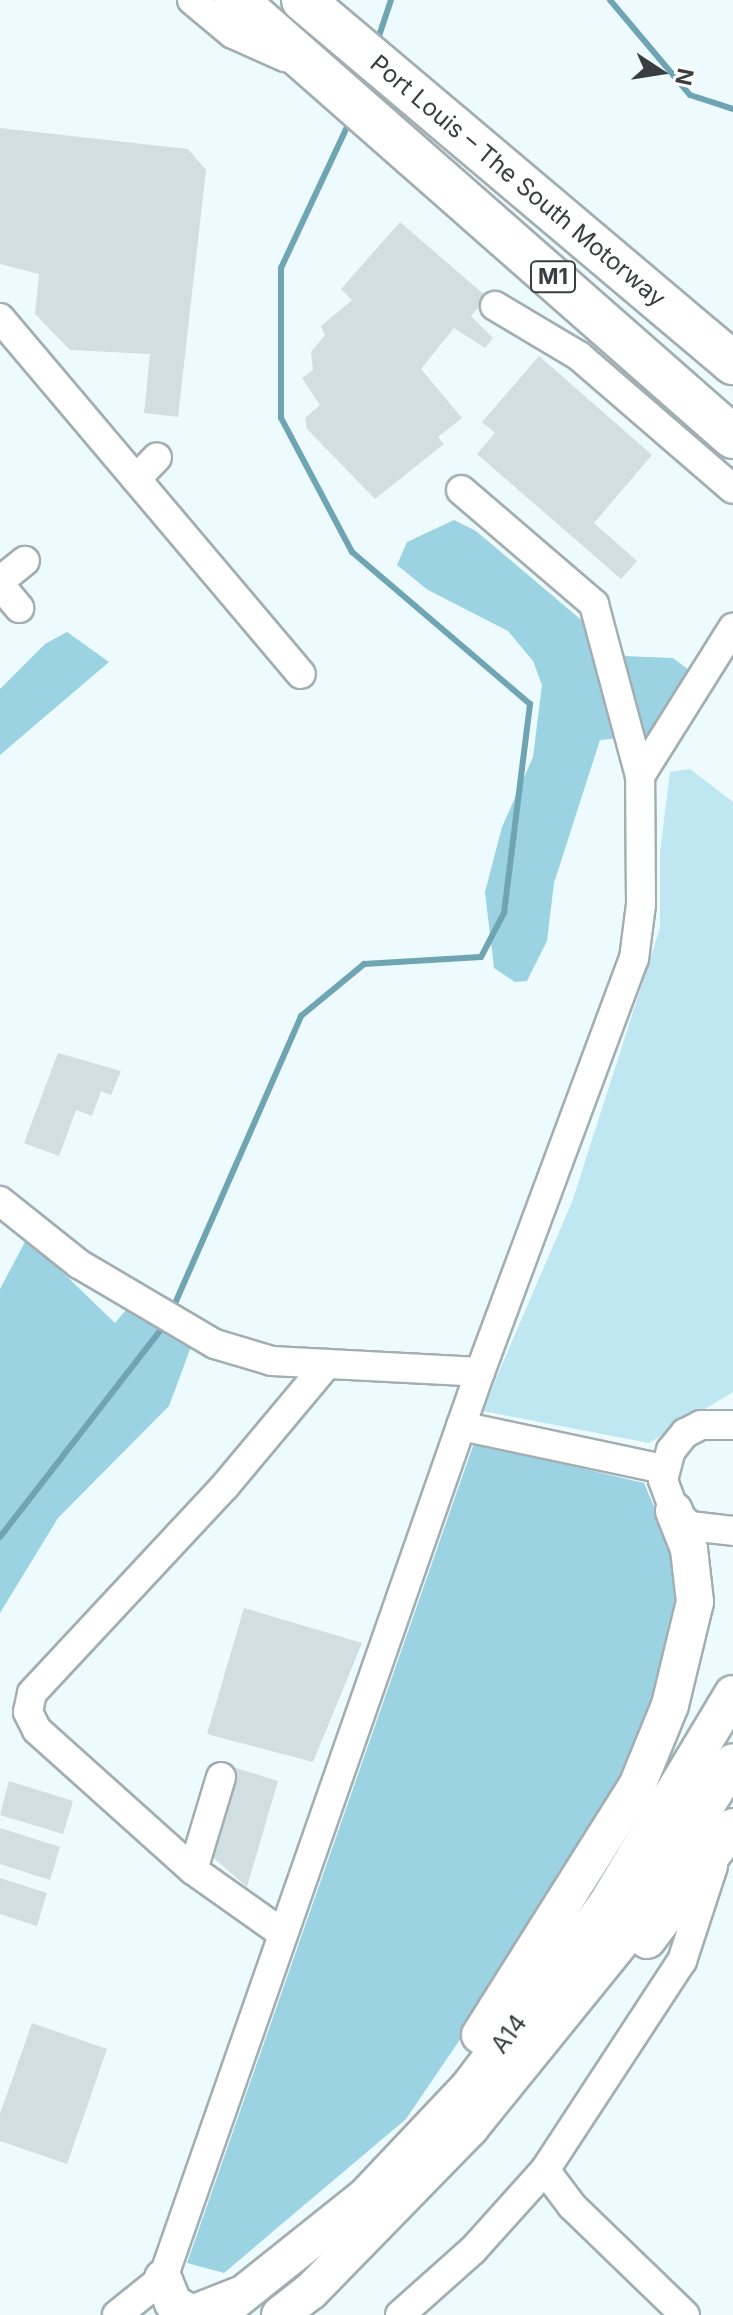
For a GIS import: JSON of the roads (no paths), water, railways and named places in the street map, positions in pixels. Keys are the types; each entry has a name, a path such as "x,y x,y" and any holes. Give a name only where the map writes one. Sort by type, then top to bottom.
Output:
{"highway":[{"name":"Port Louis – The South Motorway","path":"236,0 374,117 733,437"},
{"name":"Port Louis – The South Motorway","path":"303,0 733,363"}],"main road":[{"path":"399,2161 637,1786 690,1638 693,1573 674,1511"},
{"name":"A14","path":"217,2315 250,2291 399,2161 469,2087 606,1905 733,1694"},
{"name":"A14","path":"280,2315 311,2291 470,2128 623,1939 733,1762"},
{"path":"470,2128 547,2067 733,1829"},
{"path":"163,2278 173,2303 192,2314 250,2291"},
{"path":"163,2278 165,2315"}],"street":[{"path":"192,0 233,34 323,75"},
{"path":"495,306 579,356 733,489"},
{"path":"0,318 301,674"},
{"path":"136,479 157,457"},
{"path":"117,2315 163,2278 480,1372 634,959 641,904 640,776 594,604 461,490"},
{"path":"19,608 0,583 25,561"},
{"path":"640,776 733,628"},
{"path":"0,1201 79,1264 215,1344 272,1361 480,1372"},
{"path":"282,1933 193,1870 37,1730 28,1712 32,1693 225,1486 327,1364"},
{"path":"728,1422 685,1433 664,1469 674,1511 690,1526 731,1533"},
{"path":"461,1426 664,1469"},
{"path":"193,1870 221,1777"},
{"path":"400,2315 540,2177 682,1961 710,1870 733,1829"},
{"path":"540,2177 670,2315"},
{"path":"540,2177 685,2315"}],"waterway":[{"path":"377,42 391,0"},
{"path":"610,0 690,95 733,109"},
{"path":"173,1308 301,1016 364,964 481,957 504,913 530,704 352,552 281,418 281,268 350,121"},
{"path":"0,1537 167,1322"}]}
